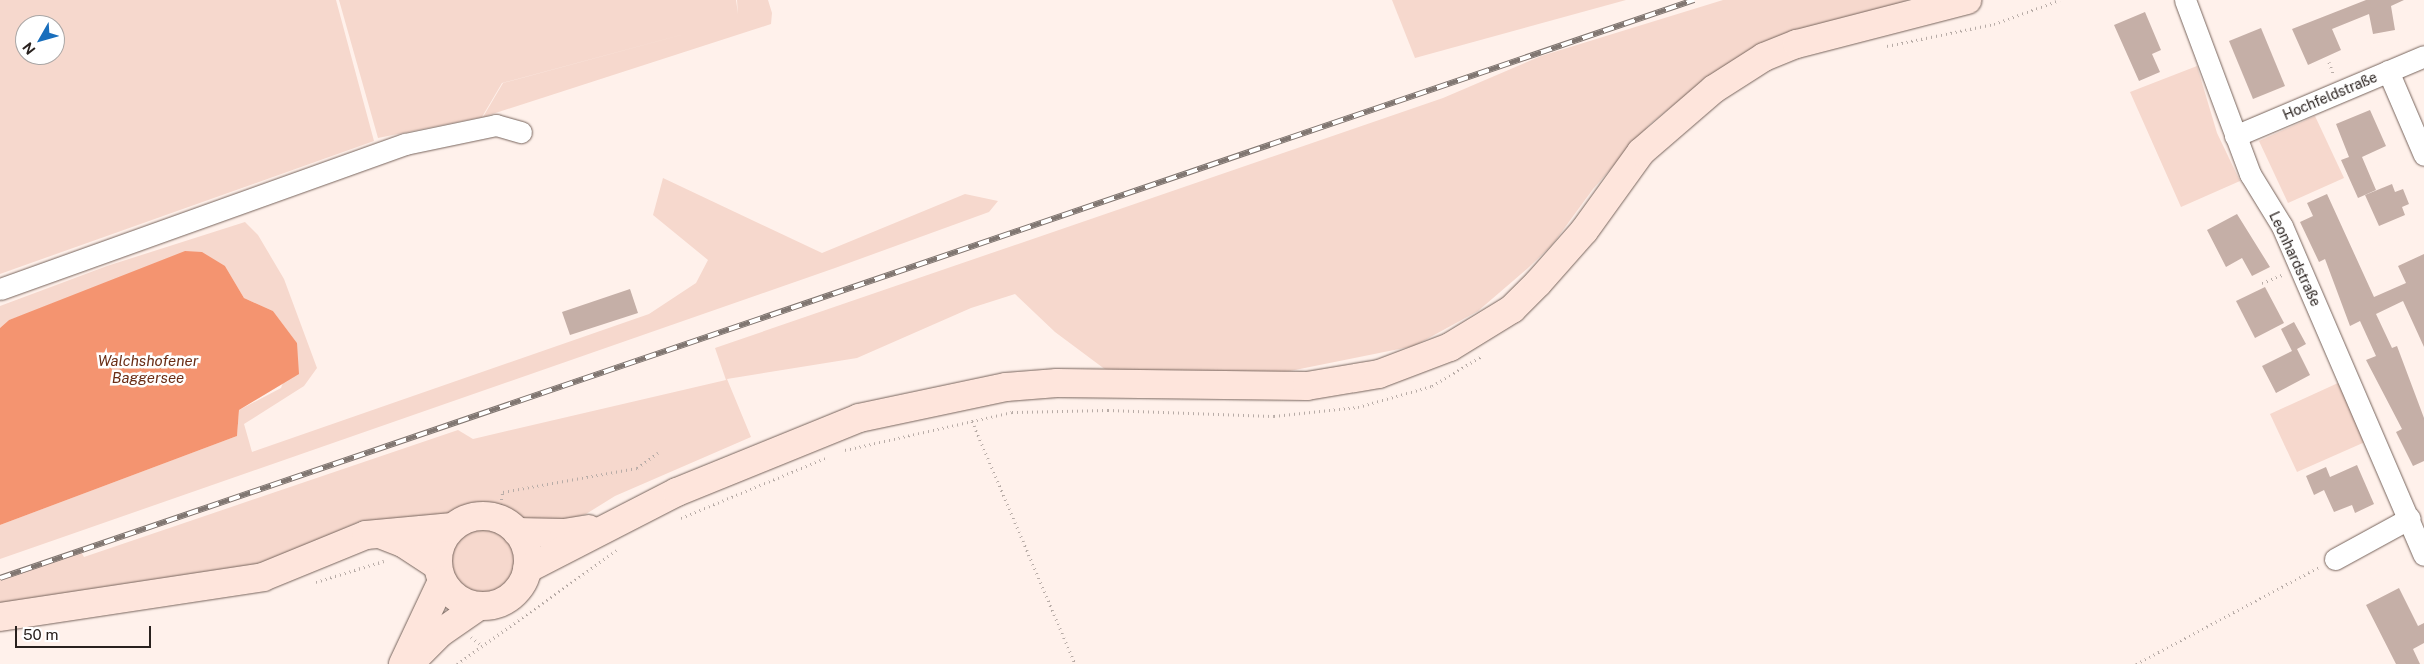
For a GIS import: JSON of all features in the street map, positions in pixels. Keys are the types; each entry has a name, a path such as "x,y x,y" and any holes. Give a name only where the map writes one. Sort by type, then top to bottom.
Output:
{"street":[{"path":"527,569 614,537 820,431 859,418 962,395 1057,383 1307,386 1379,374 1450,347 1481,330 1525,296 1584,231 1641,152 1689,107 1721,84 1764,57 1798,44 1967,0"},
{"name":"Leonhardstraße","path":"2185,0 2208,52 2235,136 2250,174 2282,226 2410,518 2424,555"},
{"name":"Hochfeldstraße","path":"2235,136 2424,56"},
{"path":"2388,71 2424,156"},
{"path":"0,288 405,144 496,125 521,132"},
{"path":"0,617 263,577 366,535 453,527 479,516 507,526 614,537"},
{"path":"2334,559 2410,518"},
{"path":"408,664 454,622 479,606 508,599 519,588 527,569 525,544 507,526"},
{"path":"404,664 440,573 444,538 453,527"},
{"path":"382,535 403,543 440,573 458,598 479,606"}],"path":[{"path":"1885,46 1994,24 2060,0"},
{"path":"842,451 1012,412 1060,410 1274,416 1358,407 1432,386 1491,350"},
{"path":"962,395 1076,664"},
{"path":"507,526 503,492 637,468 658,453"},
{"path":"675,520 833,455"},
{"path":"457,664 483,646 614,537"},
{"path":"2136,664 2334,559"},
{"path":"314,583 356,567 392,562"},
{"path":"454,622 483,646"}],"shaded area":[{"path":"0,0 336,0 374,141 0,274"},
{"path":"339,0 736,0 738,14 737,0 768,0 772,13 771,24 483,117 503,83 703,29 502,83 482,117 378,138"},
{"path":"1392,0 1626,0 1415,58"},
{"path":"1723,0 1908,0 1733,63 1681,99 1650,124 1593,189 1552,245 1528,268 1478,311 1414,346 1260,377 1106,370 1055,332 1015,294 971,308 857,358 727,379 751,437 615,496 586,514 537,529 524,524 516,513 484,506 462,509 444,518 361,521 260,565 0,605 0,578 80,550 84,557 458,430 473,439 726,380 715,348 1443,98 1541,56"},
{"path":"2197,66 2217,133 2240,181 2181,207 2130,92"},
{"path":"2315,116 2344,178 2288,203 2259,141"},
{"path":"663,178 822,253 965,194 998,201 989,212 835,268 0,559 0,525 237,436 239,410 281,388 297,343 273,311 244,298 225,266 47,307 9,320 0,328 0,306 107,266 245,222 258,235 284,279 317,368 304,386 244,424 252,452 649,314 696,283 708,260 653,215"},
{"path":"2338,383 2365,442 2297,472 2270,414"},
{"path":"476,528 490,528 502,533 511,542 516,554 514,574 507,585 490,594 476,594 464,589 455,580 450,568 450,554 455,542 464,533"}],"water":[{"name":"Walchshofener Baggersee","path":"185,251 202,252 225,266 244,298 273,311 297,343 299,374 239,410 237,436 0,525 0,328 9,320"}],"building":[{"path":"2366,0 2404,0 2391,6 2395,30 2373,34 2369,14 2332,29 2341,50 2308,65 2292,29"},
{"path":"2145,12 2161,50 2152,54 2160,72 2139,81 2114,25"},
{"path":"2261,28 2285,86 2253,99 2229,41"},
{"path":"2370,110 2386,146 2362,157 2376,190 2358,198 2341,160 2349,157 2336,124"},
{"path":"2392,184 2395,192 2403,189 2409,204 2402,207 2405,215 2379,226 2365,195"},
{"path":"2327,194 2374,297 2406,283 2398,266 2424,254 2424,347 2403,301 2376,314 2392,348 2397,346 2424,418 2424,461 2413,466 2396,432 2402,429 2366,360 2376,356 2360,321 2350,326 2325,259 2319,262 2300,222 2313,216 2307,203"},
{"path":"2237,214 2270,267 2252,276 2242,258 2226,267 2207,230"},
{"path":"2265,287 2284,323 2255,338 2236,301"},
{"path":"630,289 638,313 570,335 562,312"},
{"path":"2294,322 2306,344 2297,349 2310,375 2276,393 2262,366 2292,351 2281,329"},
{"path":"2357,465 2374,504 2355,513 2352,505 2334,512 2324,490 2314,495 2306,476 2326,467 2330,477"},
{"path":"2399,588 2418,626 2424,623 2424,643 2413,649 2420,664 2396,664 2366,605"}],"railway":[{"path":"0,578 1694,0"}]}
